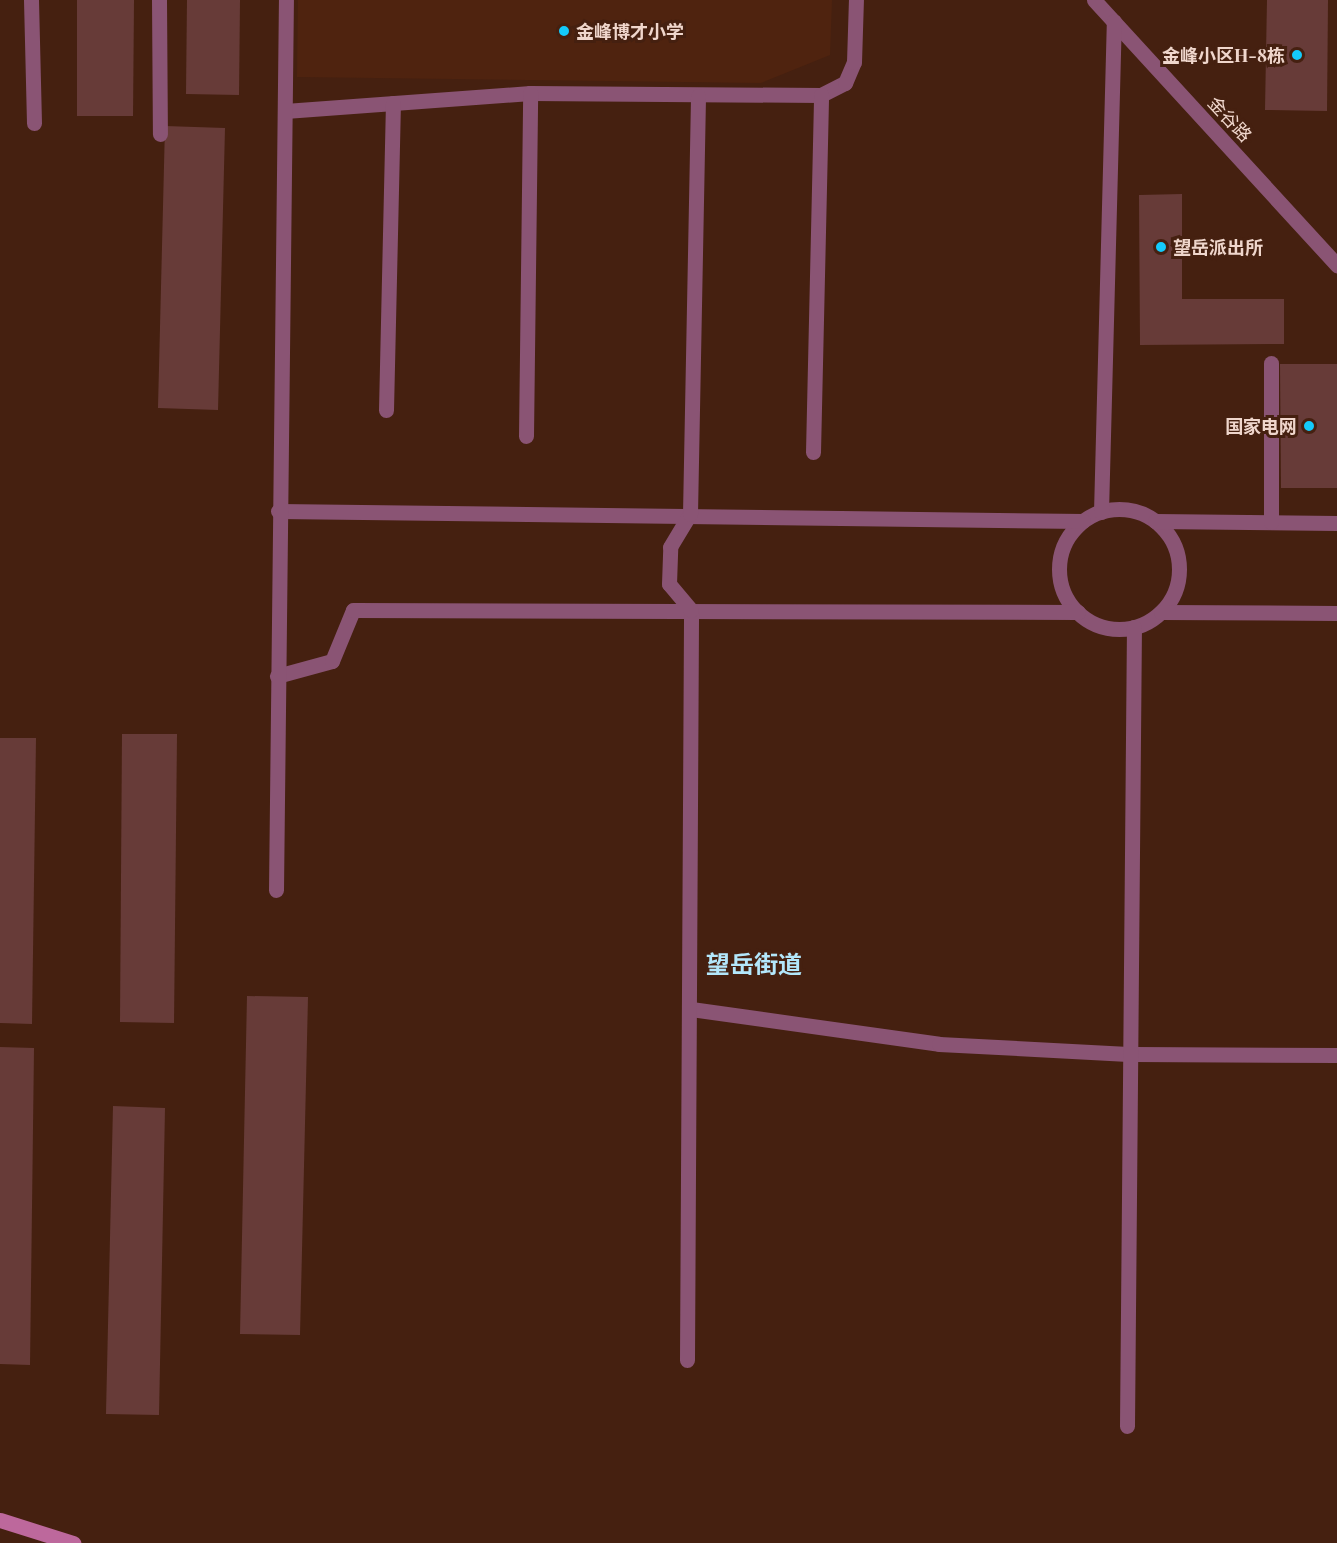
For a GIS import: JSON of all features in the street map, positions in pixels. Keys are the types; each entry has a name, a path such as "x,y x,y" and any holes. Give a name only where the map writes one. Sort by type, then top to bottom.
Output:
{"street":[{"path":"31,0 34,123"},
{"path":"159,0 160,134"},
{"path":"276,890 278,511 286,0"},
{"path":"285,111 530,93 698,96 821,95 845,83 854,62 856,0"},
{"name":"金谷路","path":"1094,0 1337,265"},
{"path":"1101,512 1114,21"},
{"path":"526,436 530,93"},
{"path":"813,452 821,95"},
{"path":"687,1360 692,1010 691,610 669,584 670,547 690,514 698,96"},
{"path":"386,410 393,103"},
{"path":"1270,522 1271,363"},
{"path":"1155,521 1172,541 1179,566 1175,591 1161,612 1134,627 1105,627 1078,612 1064,592 1059,567 1066,542 1083,521 1101,512 1129,510 1155,521 1337,523"},
{"path":"278,511 690,514 1083,521"},
{"path":"277,676 332,661 353,609 1078,612"},
{"path":"1161,612 1337,614"},
{"path":"1127,1426 1133,1054 1134,627"},
{"path":"692,1010 939,1044 1133,1054 1337,1055"},
{"path":"0,1520 73,1543"}],"shaded area":[{"name":"金峰博才小学","path":"298,0 832,0 830,55 761,83 297,77"}],"building":[{"path":"77,0 134,0 133,116 77,116"},
{"path":"187,0 240,0 239,95 186,94"},
{"name":"金峰小区H-8栋","path":"1267,0 1328,0 1327,111 1265,110"},
{"path":"165,126 225,128 218,410 158,408"},
{"name":"望岳派出所","path":"1182,194 1182,299 1284,299 1284,344 1140,345 1139,195"},
{"name":"国家电网","path":"1280,364 1337,364 1337,488 1281,488"},
{"path":"122,734 177,734 174,1023 120,1022"},
{"path":"0,738 36,738 32,1024 0,1023"},
{"path":"247,996 308,997 300,1335 240,1334"},
{"path":"0,1047 34,1048 30,1365 0,1364"},
{"path":"113,1106 165,1108 159,1415 106,1414"}],"place":[{"name":"金峰博才小学","path":"564,31"},
{"name":"金峰小区H-8栋","path":"1297,55"},
{"name":"望岳派出所","path":"1161,247"},
{"name":"国家电网","path":"1309,426"}],"district":[{"name":"望岳街道","path":"754,964"}]}
